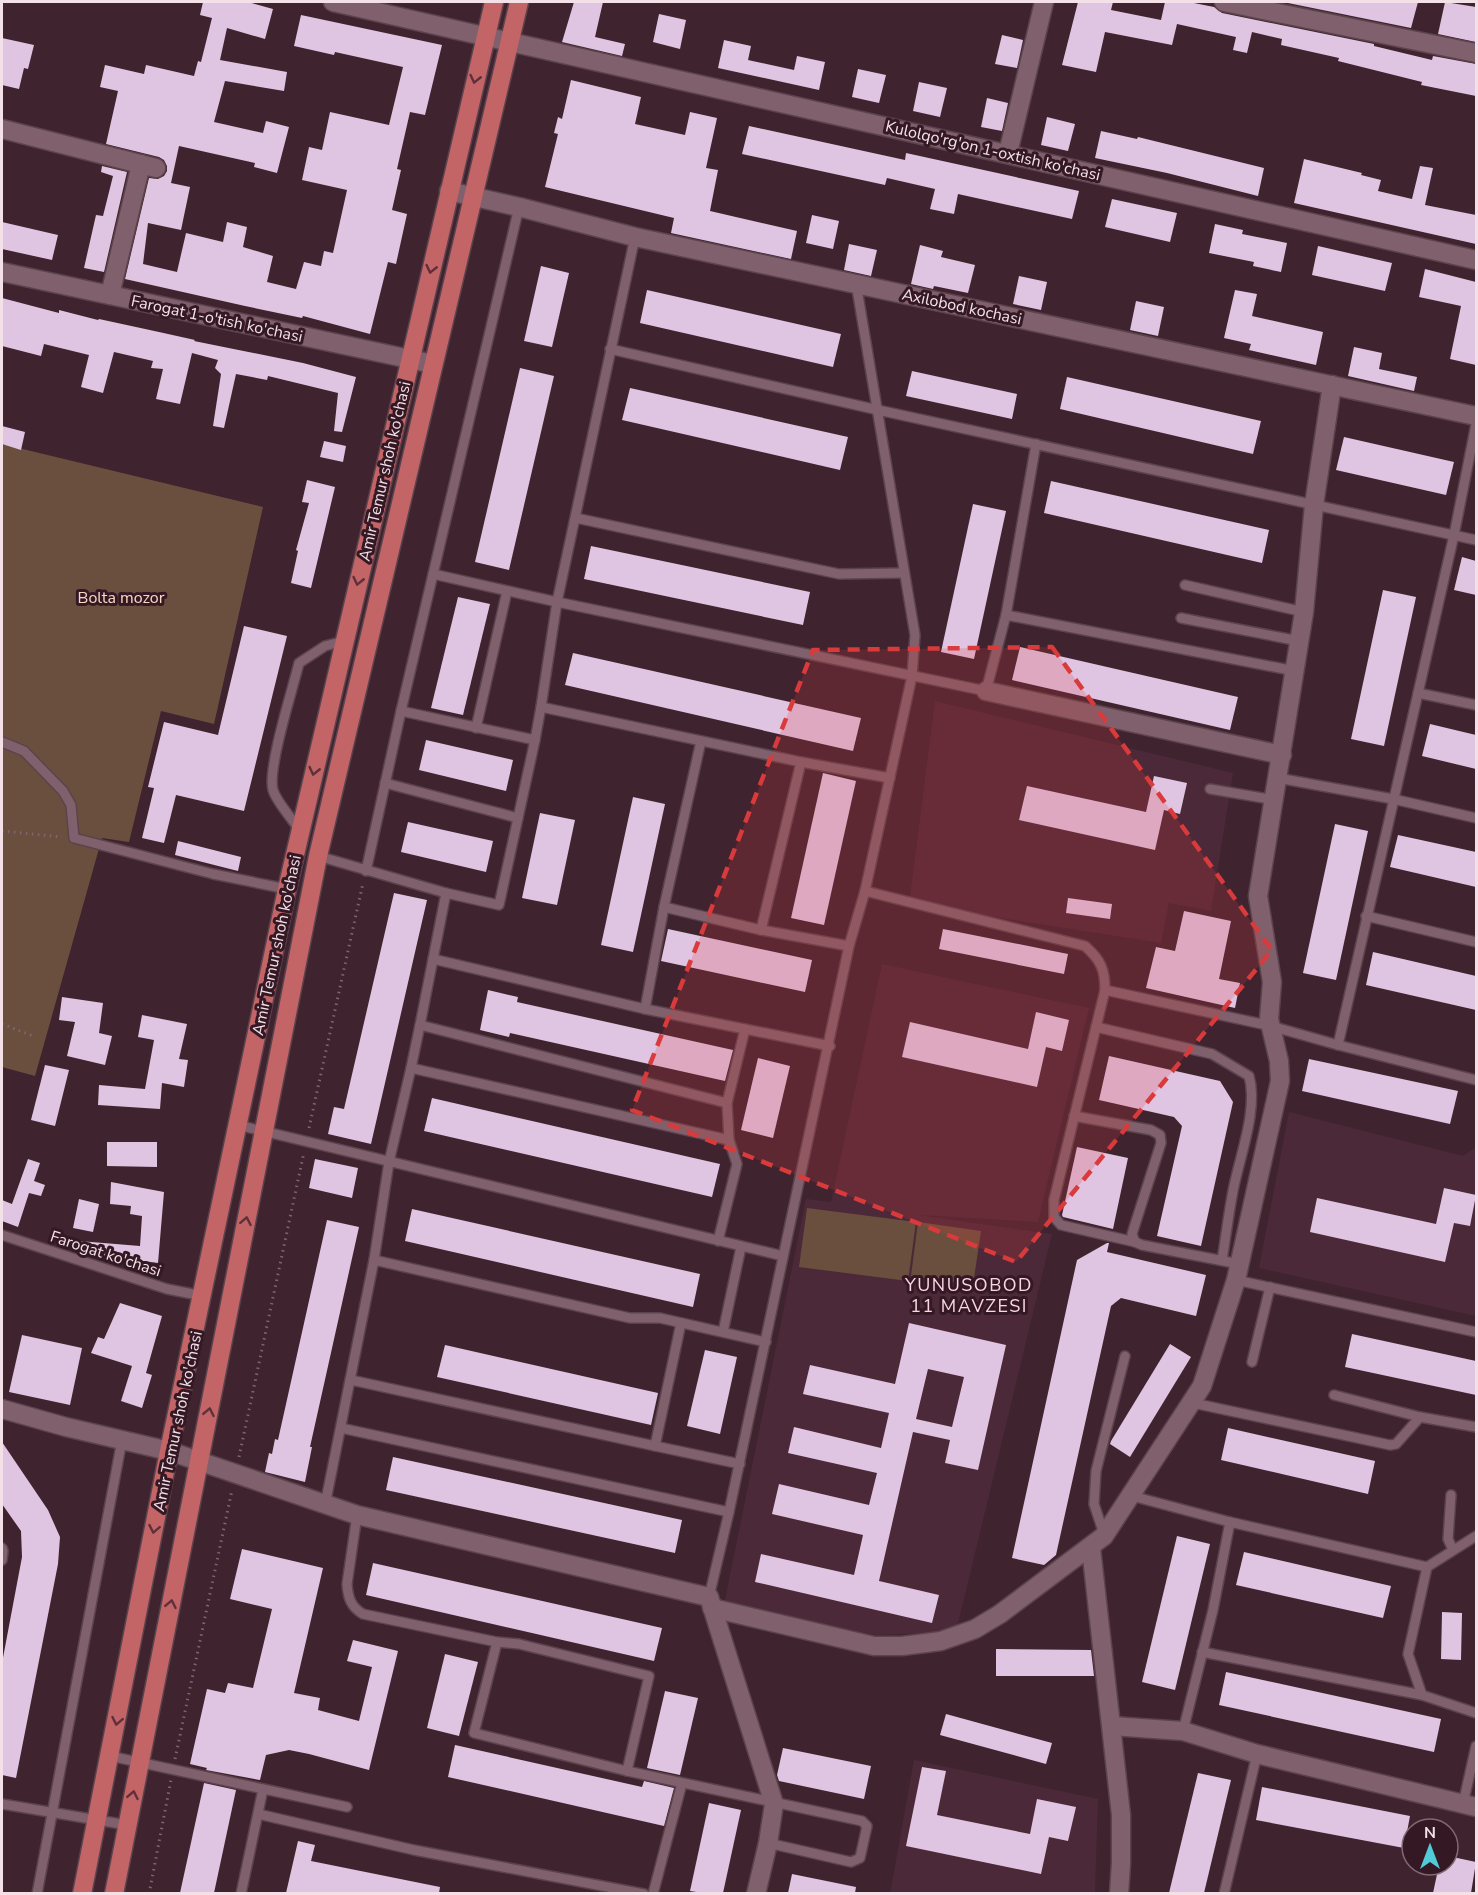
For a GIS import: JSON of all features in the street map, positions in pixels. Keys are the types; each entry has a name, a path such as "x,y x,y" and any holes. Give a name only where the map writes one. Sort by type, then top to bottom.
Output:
{"main road":[{"name":"Amir Temur shoh ko'chasi","path":"82,1893 169,1451 287,889 494,2"},
{"name":"Amir Temur shoh ko'chasi","path":"114,1893 318,856 519,2"}],"street":[{"name":"Kulolqo'rg'on 1-oxtish ko'chasi","path":"333,2 1476,260"},
{"path":"1008,153 1044,2"},
{"path":"1224,2 1476,52"},
{"path":"2,129 148,166 110,295"},
{"name":"Axilobod kochasi","path":"449,191 635,237 1476,416"},
{"name":"Farogat 1-o'tish ko'chasi","path":"2,272 433,364"},
{"path":"2,1408 66,1427 169,1451 357,1515 874,1646 926,1643 955,1636 988,1622 1098,1542 1132,1496 1202,1386 1280,1081 1280,1061 1269,1019 1272,982 1258,896 1304,612 1314,505 1332,385"},
{"path":"986,691 1282,755"},
{"path":"1098,1542 1121,1815 1119,1893"},
{"path":"710,1603 774,1804 768,1843 756,1893"},
{"path":"1112,1726 1183,1731 1257,1754 1470,1805"}],"lane":[{"path":"366,871 401,711 519,207"},
{"path":"318,856 446,893 499,905 541,707 557,602 635,237"},
{"path":"710,1603 830,1046 849,946 865,891 912,676 915,635 856,283"},
{"path":"610,349 878,410 1476,540"},
{"path":"1338,1045 1454,535 1476,424"},
{"path":"433,574 986,691 1006,615 1036,444"},
{"path":"576,518 839,574 903,573"},
{"path":"1185,585 1304,612"},
{"path":"476,728 507,591"},
{"path":"1006,615 1295,671"},
{"path":"1181,618 1299,641"},
{"path":"300,831 273,791 273,773 280,738 299,663 325,646 344,641"},
{"path":"1418,693 1476,705"},
{"path":"541,707 801,762 890,778"},
{"path":"401,711 534,740"},
{"path":"645,1009 664,907 701,741"},
{"path":"2,742 24,751 63,791 71,805 74,838 213,874 287,889"},
{"path":"761,930 801,762"},
{"path":"1278,778 1476,818"},
{"path":"385,783 518,818"},
{"path":"1210,789 1275,800"},
{"path":"865,891 1085,946 1095,955 1105,974 1105,990 1054,1200 1054,1217 1061,1225 1232,1268 1270,1287 1476,1332"},
{"path":"325,1505 374,1260 388,1162 411,1068 446,893"},
{"path":"664,907 761,930 849,946"},
{"path":"1366,916 1476,942"},
{"path":"433,959 645,1009 830,1046"},
{"path":"1105,990 1271,1026 1476,1080"},
{"path":"420,1025 727,1103"},
{"path":"1096,1028 1212,1054 1249,1076 1252,1105 1233,1189 1232,1268"},
{"path":"718,1241 737,1164 729,1140 727,1103 745,1029"},
{"path":"411,1068 729,1140"},
{"path":"1074,1116 1150,1130 1160,1135 1161,1143 1132,1234 1135,1242"},
{"path":"238,1125 783,1256"},
{"name":"Farogat ko'chasi","path":"2,1234 167,1288 203,1296"},
{"path":"723,1332 741,1247"},
{"path":"374,1260 630,1318 660,1318 766,1342"},
{"path":"1252,1362 1270,1287"},
{"path":"655,1446 681,1323"},
{"path":"1098,1542 1095,1504 1096,1471 1125,1356"},
{"path":"351,1380 740,1464"},
{"path":"1334,1395 1420,1417 1476,1427"},
{"path":"1193,1402 1390,1445 1396,1444 1420,1417"},
{"path":"341,1428 729,1512"},
{"path":"37,1893 122,1440"},
{"path":"1451,1495 1448,1539 1453,1550"},
{"path":"1132,1496 1230,1522 1427,1567"},
{"path":"357,1515 347,1584 351,1603 363,1614 497,1642 519,1644 649,1676 627,1771"},
{"path":"1183,1731 1230,1522"},
{"path":"1422,1695 1407,1654 1427,1567 1476,1536"},
{"path":"2,1548 2,1560"},
{"path":"497,1642 474,1733 627,1771 862,1821 867,1826 860,1858 851,1862 768,1843"},
{"path":"1202,1652 1422,1695 1476,1713"},
{"path":"1470,1805 1476,1746"},
{"path":"1224,1893 1257,1754"},
{"path":"110,1756 347,1807"},
{"path":"653,1893 682,1783"},
{"path":"241,1893 263,1789"},
{"path":"2,1804 127,1825"},
{"path":"258,1814 414,1850 644,1893"}],"path":[{"path":"2,831 74,838"},
{"path":"149,1893 306,1142 366,871"},
{"path":"2,1024 33,1036"}],"highlighted area":[{"path":"1052,647 1272,950 1016,1262 632,1110 813,650"}],"shaded area":[{"path":"935,701 1233,773 1211,911 1169,903 1161,943 909,904"},
{"path":"882,964 1089,1008 1038,1222 918,1215 1052,1234 956,1632 876,1635 724,1605 806,1199 831,1202"},
{"path":"1289,1112 1463,1156 1476,1147 1476,1316 1259,1268"},
{"path":"914,1760 1098,1799 1095,1893 890,1894"}],"green space":[{"name":"Bolta mozor","path":"2,444 263,507 214,724 161,711 129,842 102,838 35,1076 2,1067"},
{"path":"807,1208 916,1222 908,1281 799,1267"},
{"path":"918,1222 981,1231 973,1285 911,1276"}],"building":[{"path":"203,2 248,2 273,9 265,39 227,28 220,60 287,72 284,91 225,81 214,122 263,133 266,121 289,127 277,173 254,167 255,163 179,146 171,183 190,187 181,230 148,223 143,264 177,272 186,233 223,242 227,222 247,227 243,247 273,256 267,282 296,289 304,262 321,266 324,251 333,253 347,190 302,180 309,147 322,150 330,112 389,125 403,67 335,52 334,55 294,46 301,15 442,45 425,115 410,112 397,169 401,170 392,210 407,214 396,264 388,262 370,334 303,316 302,318 125,279 149,178 158,179 164,176 167,166 159,157 106,144 118,91 100,87 105,65 144,74 146,65 194,76 198,61 201,62 212,18 200,15"},
{"path":"574,2 603,2 595,37 625,44 622,56 562,42"},
{"path":"1078,2 1113,2 1111,10 1161,20 1165,2 1189,2 1214,7 1222,13 1374,44 1374,46 1432,60 1433,56 1476,64 1476,96 1421,85 1422,82 1338,61 1339,58 1281,45 1282,39 1252,32 1247,53 1233,50 1236,37 1177,24 1172,45 1105,32 1096,72 1062,65"},
{"path":"1288,2 1418,2 1411,28"},
{"path":"1445,2 1476,7 1476,42 1438,34"},
{"path":"659,14 686,20 680,49 653,42"},
{"path":"1002,35 1023,40 1017,68 995,64"},
{"path":"2,38 34,45 28,69 24,68 19,89 2,85"},
{"path":"724,40 751,46 748,60 794,70 797,56 825,62 819,90 718,68"},
{"path":"858,69 886,75 879,103 852,97"},
{"path":"571,80 641,97 635,124 685,135 690,112 717,118 706,168 718,170 710,211 797,231 791,259 671,233 674,218 545,187 558,134 554,133 558,117 562,119"},
{"path":"919,82 947,88 940,117 913,111"},
{"path":"987,98 1008,103 1002,131 981,127"},
{"path":"1047,117 1075,124 1068,151 1041,145"},
{"path":"749,126 905,160 906,153 1079,191 1072,219 958,194 954,214 930,209 935,189 887,178 885,185 742,154"},
{"path":"1101,131 1137,139 1138,137 1264,168 1258,196 1095,158"},
{"path":"1304,159 1381,180 1378,191 1412,199 1420,166 1433,168 1425,205 1476,215 1476,244 1294,203"},
{"path":"102,166 127,172 104,272 84,268 96,215 103,216 113,176 101,172"},
{"path":"1112,199 1177,213 1170,242 1105,227"},
{"path":"812,215 839,221 833,249 806,243"},
{"path":"2,222 58,235 52,260 2,249"},
{"path":"1215,224 1243,230 1242,234 1287,243 1281,272 1253,266 1254,262 1209,253"},
{"path":"849,244 877,250 871,276 844,270"},
{"path":"920,245 943,251 941,257 975,265 968,293 911,284"},
{"path":"1318,246 1392,263 1385,291 1312,275"},
{"path":"541,266 569,273 552,347 524,341"},
{"path":"1425,269 1476,282 1476,365 1450,359 1461,306 1419,297"},
{"path":"1019,276 1047,282 1041,310 1013,304"},
{"path":"647,290 841,334 833,367 640,323"},
{"path":"1235,290 1257,294 1252,316 1323,332 1316,365 1249,350 1251,344 1224,338"},
{"path":"2,298 59,313 59,310 303,363 356,377 342,432 334,431 338,393 268,376 267,380 236,374 224,428 213,426 221,374 215,368 218,360 192,353 180,404 156,399 163,369 151,368 153,361 114,352 103,393 81,387 89,355 44,344 41,356 2,346"},
{"path":"1136,301 1164,307 1158,336 1130,330"},
{"path":"1354,347 1382,353 1379,369 1417,377 1414,391 1348,376"},
{"path":"520,368 554,376 509,570 475,562"},
{"path":"912,371 1017,394 1012,419 906,396"},
{"path":"1067,377 1261,421 1253,454 1060,409"},
{"path":"630,388 848,437 840,470 622,420"},
{"path":"2,426 25,432 21,450 2,444"},
{"path":"1344,437 1454,462 1446,495 1336,470"},
{"path":"324,441 346,446 343,462 320,457"},
{"path":"307,480 335,487 311,588 291,583 298,551 296,550 309,503 302,502"},
{"path":"1051,481 1269,530 1262,563 1044,513"},
{"path":"973,504 1006,511 974,659 941,652"},
{"path":"591,546 810,592 803,625 584,579"},
{"path":"1462,557 1476,561 1476,595 1454,590"},
{"path":"1383,590 1416,597 1384,746 1351,739"},
{"path":"458,597 490,604 463,715 431,708"},
{"path":"244,626 287,636 244,811 176,795 164,843 142,838 154,788 148,787 164,722 218,735"},
{"path":"1020,647 1238,697 1230,730 1012,680"},
{"path":"573,653 861,718 853,751 565,685"},
{"path":"1430,724 1476,735 1476,769 1422,756"},
{"path":"426,740 513,760 506,791 419,770"},
{"path":"823,773 856,781 824,925 791,918"},
{"path":"1154,776 1187,783 1180,814 1164,810 1155,850 1019,820 1027,786 1146,812"},
{"path":"633,797 665,804 633,952 601,945"},
{"path":"540,813 575,820 557,905 522,898"},
{"path":"408,822 493,841 486,872 401,852"},
{"path":"1335,824 1368,831 1336,980 1303,973"},
{"path":"1398,835 1476,852 1476,887 1390,867"},
{"path":"178,841 241,857 238,871 175,855"},
{"path":"394,893 427,900 371,1144 328,1134 334,1107 344,1109"},
{"path":"1068,898 1112,904 1110,919 1066,913"},
{"path":"1184,911 1231,921 1219,979 1240,983 1235,1008 1146,988 1156,947 1175,951"},
{"path":"668,929 812,960 805,992 661,961"},
{"path":"943,929 1068,954 1064,974 939,949"},
{"path":"1373,952 1476,976 1476,1010 1366,985"},
{"path":"488,990 518,997 517,1002 733,1050 725,1081 510,1033 509,1037 480,1030"},
{"path":"62,997 103,1003 99,1033 112,1036 105,1065 67,1056 75,1022 59,1020"},
{"path":"1036,1012 1069,1020 1062,1051 1046,1047 1037,1087 902,1057 910,1022 1028,1049"},
{"path":"142,1015 187,1024 179,1059 188,1060 184,1087 162,1083 160,1109 98,1105 99,1085 145,1089 154,1040 138,1037"},
{"path":"1109,1056 1220,1081 1233,1102 1201,1246 1157,1236 1182,1126 1174,1117 1099,1100"},
{"path":"758,1058 790,1066 773,1138 741,1130"},
{"path":"1309,1059 1458,1091 1450,1124 1302,1091"},
{"path":"45,1065 69,1070 55,1126 31,1120"},
{"path":"432,1098 720,1164 712,1197 424,1131"},
{"path":"107,1142 157,1142 157,1167 107,1166"},
{"path":"1077,1147 1128,1158 1113,1229 1062,1215"},
{"path":"28,1159 40,1163 34,1181 45,1185 41,1196 29,1193 18,1227 2,1221 2,1200 12,1204"},
{"path":"315,1159 358,1168 352,1198 309,1188"},
{"path":"111,1182 164,1192 158,1263 78,1252 79,1241 140,1246 142,1216 130,1214 131,1206 110,1204"},
{"path":"1444,1188 1476,1195 1470,1226 1454,1223 1445,1262 1310,1232 1317,1198 1436,1224"},
{"path":"79,1199 99,1204 93,1232 73,1228"},
{"path":"412,1209 700,1274 693,1307 405,1241"},
{"path":"327,1220 359,1227 310,1447 312,1447 305,1482 265,1472 269,1453 272,1454 275,1439 278,1440"},
{"path":"1109,1243 1107,1252 1206,1275 1196,1316 1121,1298 1111,1306 1056,1555 1044,1565 1012,1558 1077,1260"},
{"path":"120,1303 162,1316 146,1373 152,1375 142,1408 121,1401 132,1366 91,1353 98,1337 104,1339"},
{"path":"909,1323 1006,1345 978,1470 945,1463 950,1440 913,1432 879,1581 939,1595 932,1623 755,1582 761,1554 854,1575 863,1535 772,1514 779,1484 869,1505 877,1473 788,1453 794,1427 881,1448 889,1413 803,1394 810,1365 895,1384","holes":["928,1369 964,1377 952,1427 916,1419"]},
{"path":"1352,1334 1476,1361 1476,1395 1345,1367"},
{"path":"22,1335 82,1348 70,1405 9,1392"},
{"path":"1170,1344 1191,1357 1130,1457 1110,1444 1111,1441"},
{"path":"445,1345 658,1393 651,1425 437,1377"},
{"path":"705,1350 737,1357 720,1434 687,1426"},
{"path":"1228,1428 1375,1461 1368,1494 1221,1460"},
{"path":"2,1442 48,1510 60,1537 58,1564 16,1778 2,1775 2,1663 22,1557 21,1531 2,1504"},
{"path":"393,1457 682,1520 675,1553 386,1490"},
{"path":"1177,1536 1210,1544 1175,1690 1142,1682"},
{"path":"242,1549 323,1568 294,1693 320,1698 318,1710 359,1721 372,1667 347,1661 353,1640 398,1651 369,1770 289,1750 266,1755 260,1780 206,1770 207,1768 190,1764 207,1689 225,1693 228,1683 253,1688 272,1609 230,1599"},
{"path":"1244,1552 1391,1586 1383,1618 1236,1585"},
{"path":"373,1563 662,1628 654,1661 366,1595"},
{"path":"1442,1612 1462,1613 1461,1660 1441,1659"},
{"path":"996,1649 1091,1650 1094,1676 996,1676"},
{"path":"445,1654 478,1662 459,1736 427,1728"},
{"path":"1226,1672 1441,1719 1434,1752 1219,1705"},
{"path":"665,1691 698,1698 680,1775 647,1768"},
{"path":"946,1714 1052,1743 1046,1764 940,1735"},
{"path":"455,1745 642,1787 644,1781 674,1788 664,1826 448,1777"},
{"path":"783,1748 871,1766 864,1799 779,1781 777,1775"},
{"path":"922,1767 946,1771 937,1815 1030,1834 1037,1799 1076,1807 1068,1841 1049,1837 1041,1874 906,1846"},
{"path":"1198,1773 1231,1780 1204,1893 1169,1893"},
{"path":"204,1783 236,1790 214,1893 180,1893"},
{"path":"1262,1787 1410,1816 1400,1817 1400,1847 1256,1820"},
{"path":"709,1803 741,1810 723,1893 690,1891"},
{"path":"298,1841 315,1845 311,1861 440,1887 439,1893 286,1893"},
{"path":"1460,1859 1476,1862 1471,1893 1433,1893 1436,1877 1460,1877"},
{"path":"792,1874 856,1887 855,1893 788,1893"}],"district":[{"name":"YUNUSOBOD 11 MAVZESI","path":"969,1295"}]}
